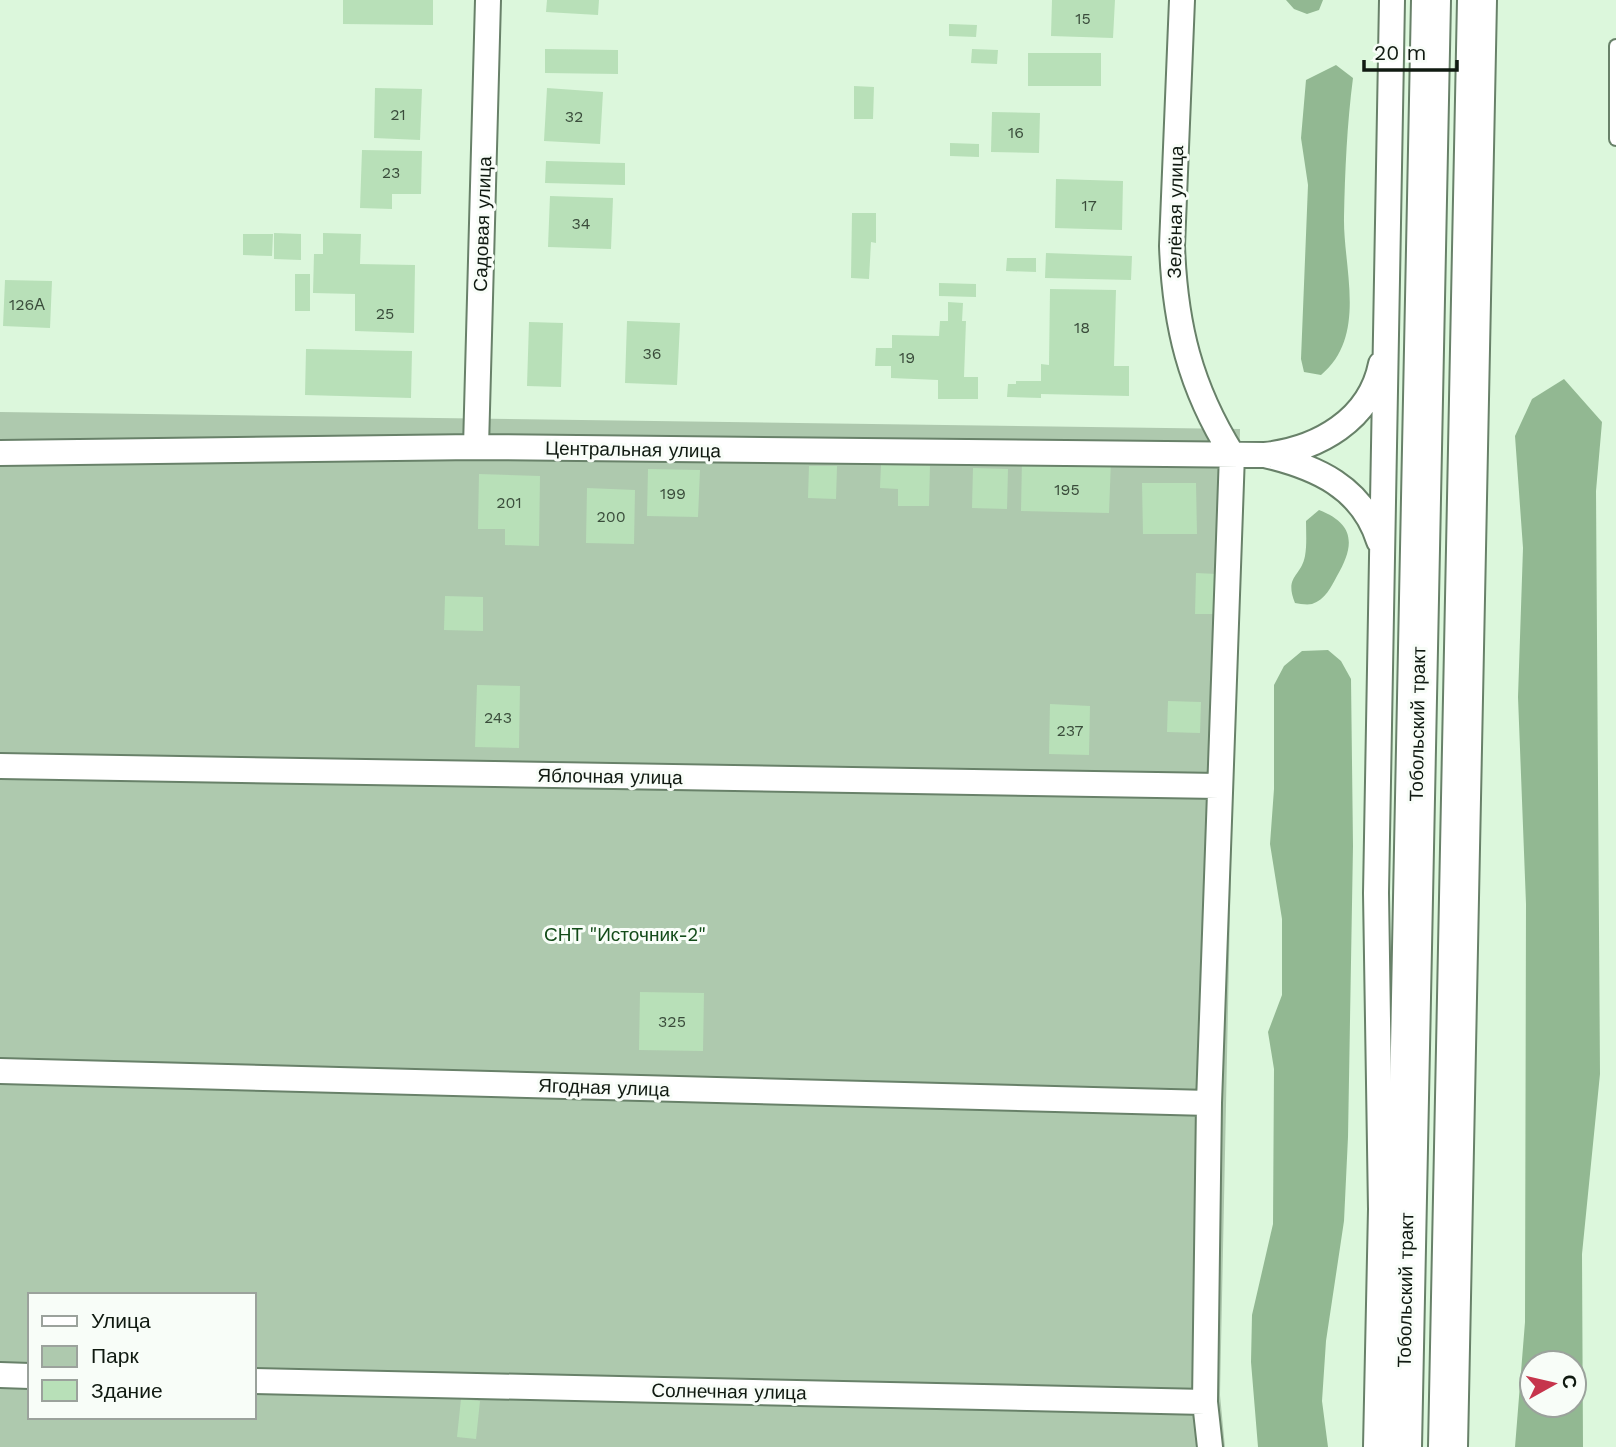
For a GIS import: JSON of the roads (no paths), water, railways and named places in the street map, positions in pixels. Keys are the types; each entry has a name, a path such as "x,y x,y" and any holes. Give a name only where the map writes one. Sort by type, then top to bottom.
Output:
{"highway":[{"name":"Тобольский тракт","path":"1402,1447 1431,0"},
{"path":"1448,1447 1477,1"}],"street":[{"name":"Садовая улица","path":"477,447 488,0"},
{"name":"Зелёная улица","path":"1182,0 1173,281 1198,392 1232,454"},
{"path":"1376,1447 1381,1209 1376,893 1392,0"},
{"path":"1265,455 1306,448 1348,422 1375,383 1387,325"},
{"name":"Центральная улица","path":"0,453 477,447 1265,455"},
{"path":"1210,1447 1205,1402 1209,1103 1232,454"},
{"path":"1265,455 1313,468 1349,491 1373,524 1383,559"},
{"name":"Яблочная улица","path":"0,766 1219,786"},
{"name":"Ягодная улица","path":"0,1071 1209,1103"},
{"path":"0,1375 28,1376"},
{"name":"Солнечная улица","path":"256,1381 1205,1402"}],"lane":[{"path":"1616,46 1616,139"}],"park label":[{"name":"СНТ \"Источник-2\"","path":"625,934"}]}
